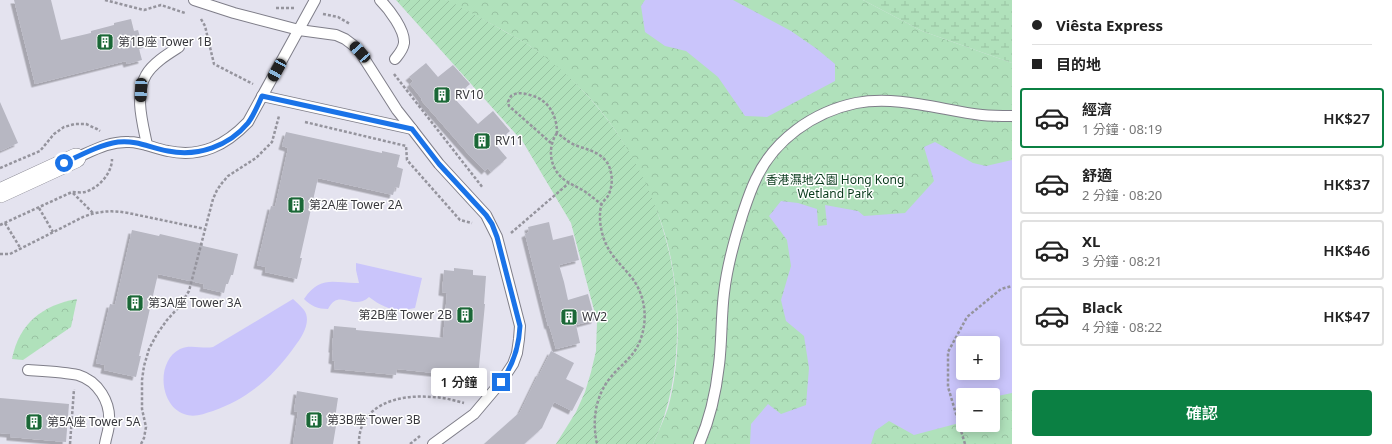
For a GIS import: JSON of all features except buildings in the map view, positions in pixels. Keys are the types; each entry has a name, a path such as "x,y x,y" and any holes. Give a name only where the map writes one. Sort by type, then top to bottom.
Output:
{"street":[{"path":"0,193 76,158"}],"lane":[{"path":"194,0 234,13 299,30 336,35 353,45 360,52 397,110 439,164 486,215 492,224 497,237 520,326 520,340 517,353 513,364 501,382 474,414 433,444"},
{"path":"76,158 109,144 130,142 182,153 197,152 212,148 225,142 238,133 248,122 315,0"},
{"path":"380,0 403,33 404,43 401,52 392,64"},
{"path":"147,145 140,101 141,90 146,74 163,57 179,46"},
{"path":"262,96 412,129"},
{"path":"699,444 710,413 716,388 724,292 729,262 737,232 756,179 770,157 787,138 808,122 825,113 856,103 882,101 908,103 983,115 1012,116"},
{"path":"28,370 77,375 92,381 105,400 108,411 109,422 105,444"}],"path":[{"path":"105,0 144,10 161,5 188,13"},
{"path":"270,8 290,7 338,17 354,26"},
{"path":"200,17 205,26 214,64 253,84 250,90"},
{"path":"392,64 488,194"},
{"path":"552,143 509,106 508,102 511,96 518,93 530,95 541,99 548,106 554,114 557,123 557,133 550,151 554,165 561,177 586,192 601,204"},
{"path":"141,444 146,427 142,409 141,394 144,366 157,334 179,307 189,291 213,199 222,182 228,176 256,158 272,142 279,116 286,118"},
{"path":"301,122 406,146 407,160 460,220 474,223 476,227"},
{"path":"0,168 40,151 54,134 64,127 75,124 86,124 100,132 106,130"},
{"path":"557,133 573,144 596,152 607,163 612,180 611,189 601,204 600,221 603,237 614,259 632,278 639,289 645,315 642,333 636,350 628,361 610,378 599,399 594,423 597,444"},
{"path":"0,225 72,192 85,192 94,188 106,177 112,163 112,153 109,144"},
{"path":"511,233 569,183"},
{"path":"72,192 93,213"},
{"path":"38,208 53,232"},
{"path":"0,254 10,254 93,213 116,211 205,230"},
{"path":"5,223 21,249"},
{"path":"509,228 512,240"},
{"path":"965,444 948,388 948,352 967,317 1001,289 1012,286"},
{"path":"70,444 74,388 79,390"},
{"path":"359,444 361,428 365,419 380,405 412,397 429,396 447,398 464,403"},
{"path":"458,408 469,397"},
{"path":"410,444 422,435"}],"green space":[{"path":"396,0 445,0 489,22 527,44 562,70 590,99 615,130 636,164 653,200 666,238 674,278 677,318 675,367 665,414 653,444 556,444 576,412 585,392 596,351 597,321 571,223 523,142"},
{"name":"香港濕地公園 Hong Kong Wetland Park","path":"445,0 863,0 922,31 1012,63 1012,444 653,444 668,408 673,386 678,336 675,285 671,260 658,214 645,184 624,144 607,118 588,95 554,65 527,44"},
{"path":"863,0 1012,0 1012,63 922,31"},
{"path":"77,299 71,327 23,360 12,359 15,346 20,335 34,318 53,306"}],"shaded area":[{"path":"645,0 733,0 791,31 817,49 835,64 835,81 767,117 745,116 718,77 686,51 665,46 645,32 641,6"},
{"path":"935,142 973,163 986,166 1012,160 1012,393 1000,396 1000,388 956,388 956,424 914,435 889,421 875,431 871,444 750,444 751,424 768,404 781,414 806,405 809,368 804,336 786,321 781,300 791,266 787,240 769,216 781,201 798,203 817,209 818,226 827,225 825,205 858,211 864,216 905,213 934,181 924,147"},
{"path":"356,263 422,278 415,308 402,310 385,307 369,297 363,301 357,302 342,299 337,300 332,303 328,309 324,309 309,304 304,299 310,291 323,283 359,283"},
{"path":"293,299 306,314 307,324 300,338 287,357 269,377 238,400 213,411 198,415 191,416 184,414 169,402 165,393 164,372 172,355 184,348 213,347"}],"place":[{"name":"第1B座 Tower 1B","path":"105,42"},
{"name":"RV10","path":"442,95"},
{"name":"RV11","path":"482,141"},
{"name":"第2A座 Tower 2A","path":"296,205"},
{"name":"第3A座 Tower 3A","path":"135,303"},
{"name":"第2B座 Tower 2B","path":"465,315"},
{"name":"WV2","path":"569,317"},
{"name":"第3B座 Tower 3B","path":"314,420"},
{"name":"第5A座 Tower 5A","path":"34,422"}],"route":[{"path":"64,163 94,149 118,142 142,143 167,151 182,153 197,152 212,148 225,142 238,133 248,122 262,96 412,129 439,164 486,215 492,224 497,237 520,326 520,340 517,353 513,364 501,382"}]}
